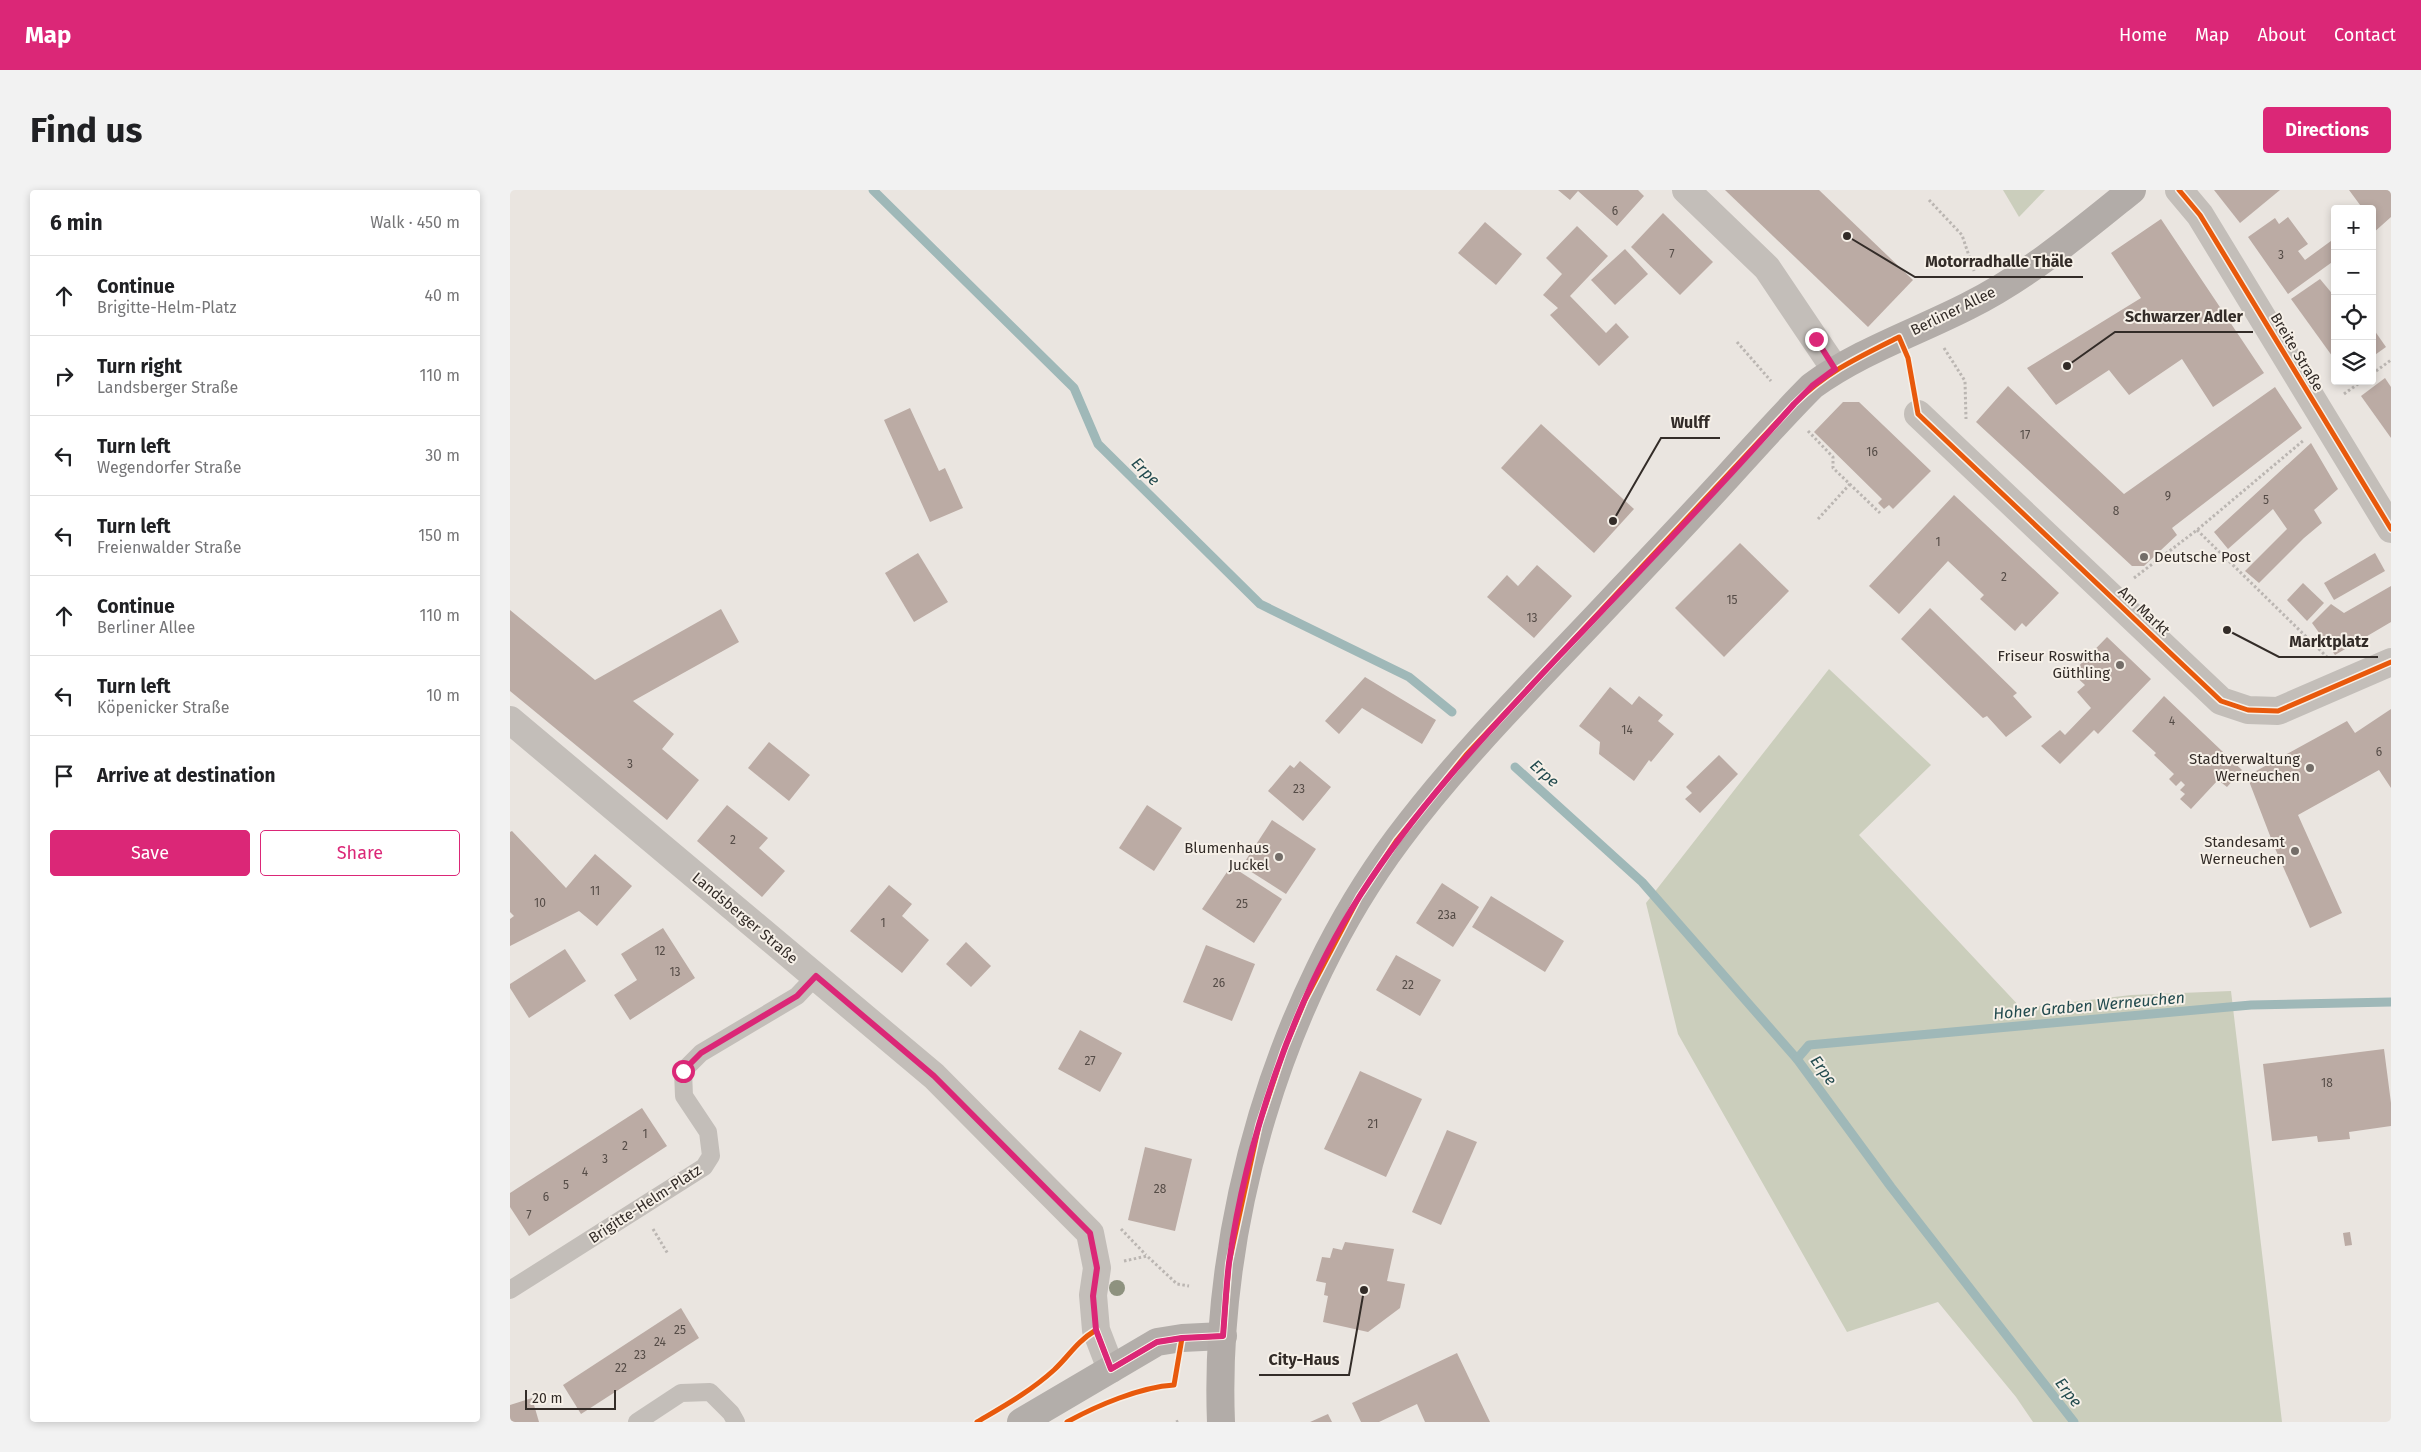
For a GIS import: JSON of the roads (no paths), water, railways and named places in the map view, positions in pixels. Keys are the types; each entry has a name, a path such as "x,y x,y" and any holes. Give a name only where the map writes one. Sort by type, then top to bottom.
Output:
{"main road":[{"name":"Berliner Allee","path":"1221,1422 1223,1336 1229,1262 1252,1148 1284,1050 1305,1000 1359,897 1397,840 1466,755 1812,386 1835,369 2001,288 2077,235 2132,190"},
{"path":"1021,1422 1157,1342 1182,1338 1223,1336"}],"street":[{"path":"1686,190 1768,268 1835,369"},
{"name":"Breite Straße","path":"2178,190 2200,214 2324,423 2391,529"},
{"name":"Am Markt","path":"1918,414 2221,701 2248,710 2278,711 2391,662"},
{"name":"Landsberger Straße","path":"510,720 934,1076 1090,1233 1097,1268 1093,1296 1095,1322 1111,1369"}],"lane":[{"name":"Brigitte-Helm-Platz","path":"510,1290 704,1167 711,1156 708,1132 684,1096 683,1071 701,1053 797,996 816,976"},
{"path":"637,1422 681,1393 710,1392 731,1413 736,1422"}],"waterway":[{"name":"Erpe","path":"873,190 1074,388 1098,444 1260,604 1409,677 1452,712"},
{"name":"Erpe","path":"1515,767 1642,882 1797,1059 1891,1187 2074,1422"},
{"name":"Hoher Graben Werneuchen","path":"1797,1059 1809,1045 2251,1005 2391,1002"}],"place":[{"name":"Motorradhalle Thäle","path":"1847,236"},
{"name":"Schwarzer Adler","path":"2067,366"},
{"name":"Wulff","path":"1613,521"},
{"name":"Deutsche Post","path":"2144,557"},
{"name":"Marktplatz","path":"2227,630"},
{"name":"Friseur Roswitha Güthling","path":"2120,665"},
{"name":"Stadtverwaltung Werneuchen","path":"2310,768"},
{"name":"Standesamt Werneuchen","path":"2295,851"},
{"name":"Blumenhaus Juckel","path":"1279,857"},
{"name":"City-Haus","path":"1364,1290"}]}
